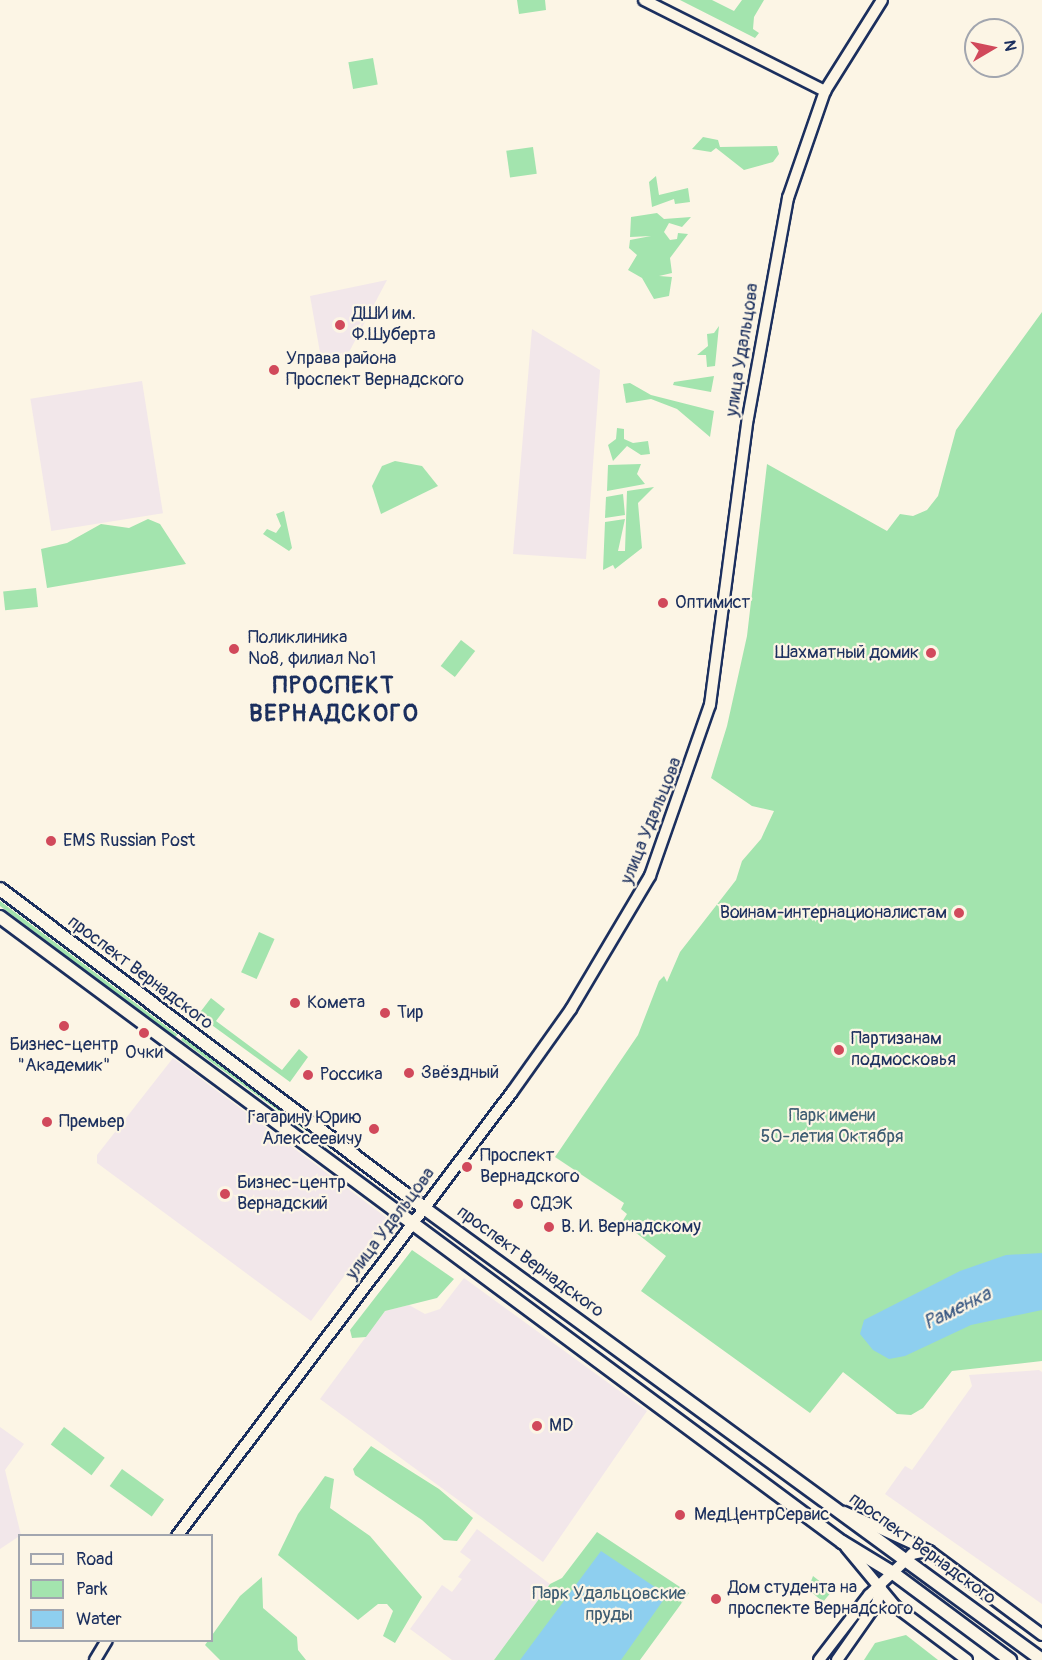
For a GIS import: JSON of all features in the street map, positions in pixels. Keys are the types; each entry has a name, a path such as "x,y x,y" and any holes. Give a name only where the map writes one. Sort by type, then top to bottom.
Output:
{"main road":[{"name":"проспект Вернадского","path":"0,889 424,1208 1042,1660"},
{"name":"проспект Вернадского","path":"0,917 842,1542 893,1573 1010,1660"}],"street":[{"path":"644,0 825,91"},
{"name":"улица Удальцова","path":"178,1534 525,1074 635,906 686,785 706,721 718,661 746,436 778,237 793,178 825,91 882,0"},
{"path":"836,1508 929,1551 1042,1635"},
{"path":"842,1542 895,1606 967,1660"},
{"path":"824,1658 858,1606 881,1587 905,1559 929,1551"},
{"path":"837,1660 877,1603 881,1587"},
{"path":"95,1660 106,1642"}],"shaded area":[{"name":"ДШИ им. Ф.Шуберта","path":"387,280 348,354 321,358 310,296"},
{"path":"532,329 600,370 586,559 513,554"},
{"path":"142,381 163,513 51,531 30,399"},
{"path":"173,1058 387,1218 311,1321 97,1163 97,1155"},
{"path":"464,1278 647,1411 543,1562 320,1399 385,1311 409,1305 425,1314 440,1309"},
{"path":"1039,1370 1042,1372 1042,1604 885,1494 905,1466 912,1470 972,1386 969,1375"},
{"path":"0,1427 24,1444 5,1470 21,1534 0,1549"},
{"path":"477,1529 550,1584 494,1660 452,1660 410,1629 442,1585 452,1592 462,1579 458,1577 471,1560 460,1552"}],"green space":[{"path":"517,0 545,0 546,10 519,14"},
{"path":"680,0 712,0 734,11 742,0 764,0 754,17 753,29 759,33 755,38"},
{"path":"373,58 378,85 353,89 348,62"},
{"path":"703,137 718,140 720,147 777,146 779,154 773,162 744,170 716,148 711,152 692,149"},
{"path":"533,147 537,174 510,177 506,151"},
{"path":"656,176 659,195 688,188 690,202 675,204 674,199 652,207 649,182"},
{"path":"657,213 664,219 691,217 682,227 669,223 664,232 670,240 677,239 678,233 688,234 670,258 672,273 659,276 672,277 669,296 654,299 642,278 628,270 637,255 629,248 630,240 651,236 630,237 631,217"},
{"name":"Парк имени 50-летия Октября","path":"1042,312 1042,1361 952,1371 923,1408 911,1415 897,1414 843,1372 810,1413 641,1291 666,1256 622,1222 627,1214 621,1209 624,1203 555,1157 638,1035 659,981 664,976 667,982 680,952 736,880 742,861 761,839 774,811 752,806 711,778 727,726 747,636 767,464 887,531 900,514 913,516 927,510 938,496 956,430"},
{"path":"719,326 715,366 707,367 706,355 697,355 708,346 707,334 714,333"},
{"path":"714,376 711,392 673,385 674,382"},
{"path":"630,383 651,395 714,411 710,437 677,409 651,399 626,403 623,384"},
{"path":"617,428 624,429 624,439 633,443 648,441 650,454 641,455 627,446 613,461 608,445 616,439"},
{"path":"395,461 422,466 438,486 381,514 372,486 382,466"},
{"path":"641,464 637,474 645,484 607,491 608,465"},
{"path":"654,487 638,503 642,548 615,569 613,565 603,570 605,522 625,519 618,551 625,551 627,491"},
{"path":"623,494 625,515 605,518 606,497"},
{"path":"284,511 292,548 289,551 263,534 267,529 276,533 281,526 276,514"},
{"path":"148,519 160,524 186,564 47,588 41,549 67,543 101,524 129,528"},
{"path":"36,588 38,607 5,610 3,591"},
{"path":"461,640 475,651 455,677 441,666"},
{"path":"0,901 177,1035 175,1038 0,906"},
{"path":"259,932 275,939 257,979 241,972"},
{"path":"211,998 225,1009 216,1021 282,1070 299,1049 308,1057 290,1082 198,1015"},
{"path":"183,1037 345,1157 345,1159 181,1040"},
{"path":"412,1250 454,1279 437,1298 385,1311 366,1337 352,1338 350,1330"},
{"path":"64,1427 105,1458 91,1475 51,1445"},
{"path":"371,1446 439,1489 473,1518 457,1541 444,1540 422,1520 355,1475 353,1469"},
{"path":"122,1469 164,1500 152,1517 110,1486"},
{"path":"325,1476 334,1479 330,1508 370,1536 422,1597 395,1643 383,1636 393,1611 387,1604 378,1604 358,1620 278,1555 298,1514"},
{"name":"Парк Удальцовские пруды","path":"597,1532 689,1593 640,1660 494,1660 550,1584 562,1578"},
{"path":"813,1576 832,1591 823,1602 808,1589"},
{"path":"262,1577 263,1608 297,1637 298,1650 306,1660 220,1660 205,1645 207,1642 213,1642 213,1634 240,1596"},
{"path":"906,1635 938,1660 864,1660 875,1643"}],"water":[{"name":"Раменка","path":"1042,1253 1042,1310 971,1325 905,1356 889,1359 873,1350 860,1334 864,1320 960,1271 1006,1255"},
{"name":"Парк Удальцовские пруды","path":"601,1551 667,1595 621,1660 520,1660"}],"place":[{"name":"ДШИ им. Ф.Шуберта","path":"340,325"},
{"name":"Управа района Проспект Вернадского","path":"274,370"},
{"name":"Оптимист","path":"663,603"},
{"name":"Поликлиника №8, филиал №1","path":"234,649"},
{"name":"Шахматный домик","path":"931,653"},
{"name":"EMS Russian Post","path":"51,841"},
{"name":"Воинам-интернационалистам","path":"959,913"},
{"name":"Комета","path":"295,1003"},
{"name":"Тир","path":"385,1013"},
{"name":"Бизнес-центр \"Академик\"","path":"64,1026"},
{"name":"Очки","path":"144,1033"},
{"name":"Партизанам подмосковья","path":"839,1050"},
{"name":"Звёздный","path":"409,1073"},
{"name":"Россика","path":"308,1075"},
{"name":"Премьер","path":"47,1122"},
{"name":"Гагарину Юрию Алексеевичу","path":"374,1129"},
{"name":"Проспект Вернадского","path":"467,1167"},
{"name":"Бизнес-центр Вернадский","path":"225,1194"},
{"name":"СДЭК","path":"518,1204"},
{"name":"В. И. Вернадскому","path":"549,1227"},
{"name":"MD","path":"537,1426"},
{"name":"МедЦентрСервис","path":"680,1515"},
{"name":"Дом студента на проспекте Вернадского","path":"716,1599"}],"district":[{"name":"ПРОСПЕКТ ВЕРНАДСКОГО","path":"334,700"}]}
